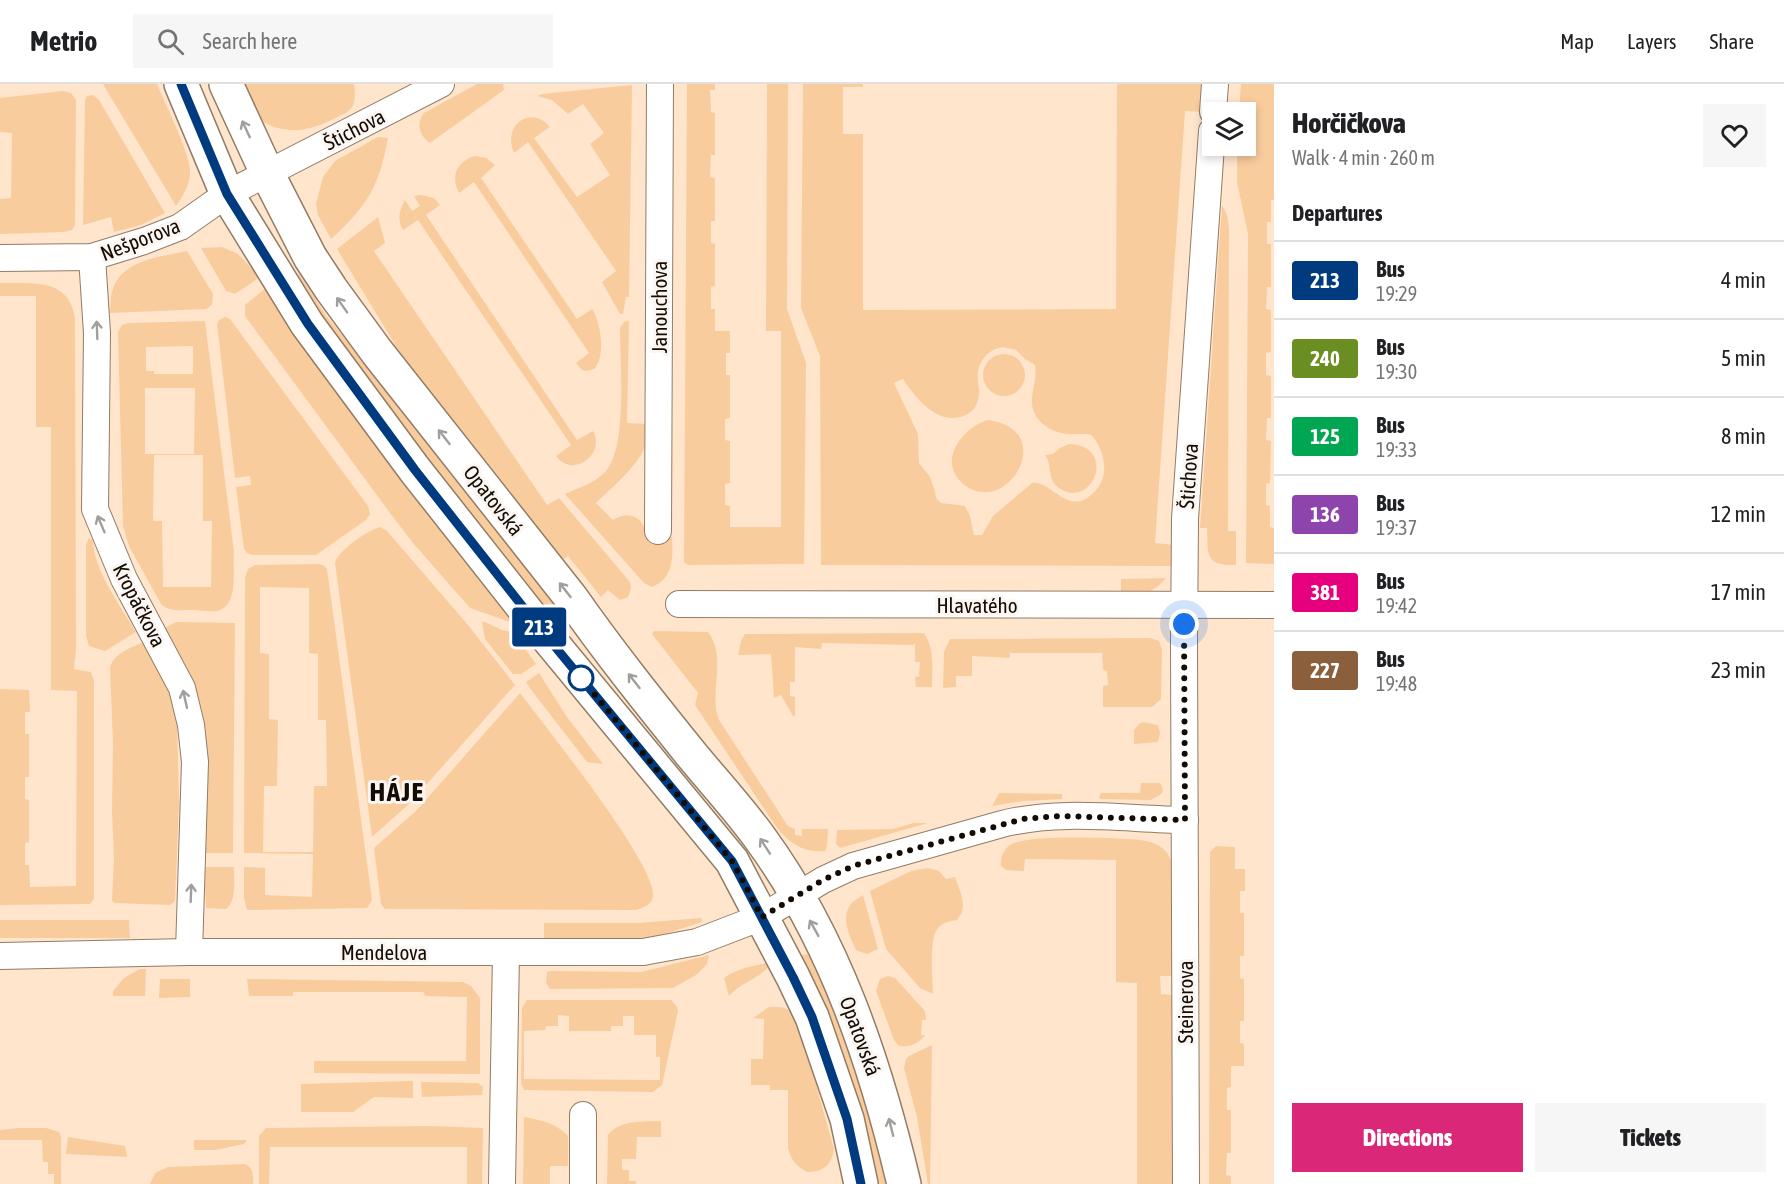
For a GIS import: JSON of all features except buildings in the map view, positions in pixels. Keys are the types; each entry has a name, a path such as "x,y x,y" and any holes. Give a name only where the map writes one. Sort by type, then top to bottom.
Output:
{"main road":[{"name":"Opatovská","path":"181,84 227,194 308,324 344,375 415,470 538,626 732,861 799,989 825,1052 847,1119 861,1184"},
{"name":"Opatovská","path":"226,84 267,173 310,256 352,318 572,599 599,638 760,838 796,896 831,960 865,1044 890,1124 904,1184"}],"street":[{"name":"Štichova","path":"267,173 441,84"},
{"name":"Janouchova","path":"658,531 660,84"},
{"path":"1214,102 1215,84"},
{"name":"Štichova","path":"1185,820 1185,519 1210,156"},
{"name":"Nešporova","path":"0,258 92,257 144,241 180,227 227,194 267,173"},
{"name":"Kropáčkova","path":"92,257 97,333 95,509 124,579 182,688 191,725 195,762 189,952"},
{"name":"Hlavatého","path":"679,604 1274,605"},
{"path":"762,917 836,873 853,866 1023,819 1059,816 1185,820"},
{"name":"Steinerova","path":"1185,820 1186,1184"},
{"name":"Mendelova","path":"0,956 189,952 644,952 697,942 762,917"},
{"path":"502,1184 506,952"},
{"path":"582,1184 583,1115"}],"shaded area":[{"path":"103,84 157,84 183,144 190,168 188,184 176,206"},
{"path":"241,84 354,84 355,99 351,109 347,112 318,126 299,130 281,129 261,121"},
{"path":"477,84 503,84 504,90 430,143 426,140 419,125 424,113"},
{"path":"687,84 715,84 715,90 710,90 711,112 715,113 715,155 711,155 710,177 715,178 715,221 711,221 711,243 715,244 715,286 711,287 711,309 715,309 715,331 730,331 730,353 726,353 726,375 730,375 730,418 725,419 725,440 730,441 730,483 725,484 725,505 730,506 730,527 781,527 781,331 766,331 767,84 788,84 787,309 806,363 804,564 688,565 684,562"},
{"path":"803,84 863,84 863,87 843,87 843,134 863,134 863,310 1116,309 1117,84 1205,84 1202,112 1185,111 1155,543 1175,545 1173,566 821,565 820,356 801,308","holes":["1002,347 1016,350 1035,365 1032,405 1037,418 1047,427 1060,433 1091,435 1102,453 1103,476 1095,491 1086,499 1077,501 1069,500 1039,483 1032,483 993,516 982,535 974,535 970,516 965,506 941,503 936,498 930,477 919,463 918,434 894,383 903,379 913,393 934,413 951,418 960,417 970,412 977,403 979,398 978,373 985,357"]},
{"path":"1241,84 1274,84 1274,200 1271,200 1271,222 1267,222 1267,244 1271,244 1271,287 1267,287 1266,309 1271,310 1271,352 1266,353 1266,375 1271,376 1271,418 1267,418 1266,440 1271,441 1270,483 1266,484 1266,505 1270,506 1270,527 1274,528 1274,564 1246,563 1248,234 1237,182 1237,156 1256,156 1256,102 1240,102"},
{"path":"632,85 629,297 626,297 623,314 620,314 602,282 616,271 528,142 514,153 511,143 512,134 520,121 527,118 542,120 550,127 534,138 577,197 610,175 590,144 604,133 583,104 568,114 552,100 537,96"},
{"path":"63,91 71,93 76,100 75,225 72,230 64,232 0,234 0,199 11,198 12,133 0,132 0,98"},
{"path":"93,95 99,100 165,213 141,225 114,232 111,217 83,225 85,100 87,96"},
{"path":"378,137 388,138 376,183 354,216 331,239 318,215 316,204 323,177 335,161"},
{"path":"475,156 486,158 495,165 481,178 577,319 592,309 598,322 601,339 600,357 594,369 582,370 576,363 589,353 474,182 459,193 455,181 457,170 469,158"},
{"path":"414,196 434,198 440,205 426,215 577,440 593,431 596,440 595,448 586,461 571,465 556,456 571,445 418,220 403,230 399,219 405,200 412,211 420,206"},
{"path":"1222,205 1227,215 1229,228 1228,531 1236,531 1236,565 1213,561 1208,552 1207,528 1200,528"},
{"path":"378,217 385,243 374,251 547,505 559,498 630,582 628,597 620,600 608,590 601,597 568,556 560,562 416,379 337,249"},
{"path":"222,247 238,254 260,277 235,294 226,291 201,248"},
{"path":"187,251 213,294 212,305 206,309 110,313 113,289 125,271 144,261"},
{"path":"299,274 327,317 384,385 555,604 546,611 416,446 323,320 294,276"},
{"path":"0,283 47,285 57,289 65,295 75,318 76,649 74,669 91,672 94,681 94,899 90,904 0,905 0,689 29,690 30,712 25,712 25,734 29,734 29,777 25,777 25,799 29,800 29,842 25,843 25,865 29,865 30,887 76,886 77,691 51,690 51,427 36,427 36,296 0,296"},
{"path":"266,288 521,626 470,608 393,517 245,316 245,305"},
{"path":"225,317 230,319 368,506 370,514 366,520 316,555 252,555 244,549 236,487 251,485 250,476 235,478 217,324"},
{"path":"205,321 234,552 232,595 224,608 217,611 176,610 164,607 129,546 123,526 118,332 122,325","holes":["193,346 193,374 154,374 154,371 146,371 146,347","145,388 195,388 194,454 145,454","154,455 203,455 203,521 212,521 211,587 163,587 162,521 153,521"]},
{"path":"629,321 627,423 647,424 647,441 632,467 596,503 613,520 625,515 635,517 643,524 647,536 672,537 671,566 665,578 652,587 644,583 565,494 596,479 605,472 612,461 620,425 620,328 624,322"},
{"path":"1004,354 1019,360 1025,375 1019,390 1004,396 989,390 983,375 989,360"},
{"path":"988,420 1010,427 1021,439 1023,454 1018,470 1008,482 994,491 978,492 962,483 955,474 952,464 953,455 962,437"},
{"path":"1069,444 1084,447 1093,455 1097,465 1090,485 1082,491 1071,493 1059,488 1052,480 1045,455 1053,454"},
{"path":"380,527 387,531 468,625 515,685 410,803 372,837 335,563 341,553 354,542"},
{"path":"89,538 93,540 94,551 103,575 136,632 105,651 89,646 86,636 86,545"},
{"path":"317,564 327,569 372,900 367,908 247,910 244,898 244,867 265,868 265,895 312,897 313,854 244,853 245,578 248,569 255,565","holes":["260,587 309,588 309,653 318,654 318,720 326,720 327,786 314,786 313,852 263,852 264,786 277,786 278,720 269,719 269,654 260,653"]},
{"path":"1166,578 1151,591 1121,597 1121,579"},
{"path":"176,622 235,623 233,853 205,853 206,768 203,724 192,678 163,629"},
{"path":"482,622 502,630 513,632 536,664 521,674 513,674 485,639"},
{"path":"654,631 708,632 717,653 715,699 719,720 788,826 795,829 795,835 802,836 802,829 828,829 825,851 804,849 787,839 777,828 695,705 698,693 652,634"},
{"path":"924,633 931,652 932,687 916,687 915,677 921,676 919,675 920,662 915,662 915,643 913,645 822,643 821,649 795,647 795,682 790,682 790,696 795,697 795,716 781,695 774,698 771,654 738,655 745,634"},
{"path":"1150,638 1159,641 1162,650 1161,699 1152,707 1103,707 1103,686 1108,685 1107,671 1103,670 1102,652 1010,652 1010,658 972,656 972,676 956,676 956,687 943,688 944,652 950,639"},
{"path":"143,642 170,693 177,721 179,803 175,901 170,905 112,901 114,858 110,668 118,655"},
{"path":"539,673 567,717 603,764 587,762 532,691 526,682"},
{"path":"520,693 574,763 619,827 649,880 653,896 651,902 636,910 385,909 381,904 374,848 417,810"},
{"path":"1144,722 1158,725 1160,733 1158,742 1134,744 1134,730"},
{"path":"1141,783 1160,783 1162,793 1151,800 1100,799 1099,797 1101,793 1140,793"},
{"path":"999,793 1062,794 1062,799 1023,801 992,806"},
{"path":"914,823 928,823 840,848 836,844 837,830 893,829"},
{"path":"1058,838 1110,838 1153,843 1167,852 1171,860 1171,957 1179,957 1179,976 1160,976 1161,994 1172,995 1172,1033 1180,1034 1179,1063 1172,1064 1172,1184 1137,1184 1137,983 1116,982 1116,860 1025,859 1024,871 1006,870 1001,866 1005,849 1018,842"},
{"path":"1216,846 1235,847 1235,869 1245,869 1245,891 1240,891 1240,913 1244,913 1244,956 1240,956 1240,978 1244,979 1244,1021 1240,1021 1240,1043 1244,1044 1244,1066 1231,1066 1231,1087 1227,1088 1227,1110 1231,1110 1231,1153 1227,1153 1226,1175 1231,1176 1231,1184 1209,1184 1210,852"},
{"path":"204,867 234,867 233,895 226,909 206,908"},
{"path":"928,868 939,871 946,879 955,877 963,905 961,915 957,920 939,927 933,939 933,994 920,988 886,949 870,891 911,871"},
{"path":"863,895 878,949 867,954 856,950 846,921 851,904"},
{"path":"701,918 702,922 643,941 544,941 544,923 639,923"},
{"path":"0,920 129,920 130,938 0,938"},
{"path":"808,954 845,1034 862,1087 886,1184 875,1184 796,957"},
{"path":"709,955 707,964 696,975 673,988 550,989 546,983 547,972 550,971 641,972"},
{"path":"770,962 766,970 729,996 724,978 740,970"},
{"path":"140,969 146,969 145,996 113,996 113,991 124,978"},
{"path":"888,976 895,978 925,1011 926,1020 922,1020 921,1035 925,1035 913,1044 902,1046 894,1040 876,991 880,979"},
{"path":"160,979 190,979 190,997 159,998"},
{"path":"247,979 463,982 471,986 480,998 480,1074 314,1073 314,1061 466,1061 467,997 425,996 424,992 293,992 293,996 249,996"},
{"path":"527,1000 671,1000 678,1011 662,1085 653,1092 524,1090 521,1083 522,1008","holes":["558,1015 569,1016 569,1031 611,1031 611,1026 623,1026 623,1016 634,1016 634,1035 656,1035 656,1057 660,1057 660,1080 524,1079 524,1031 545,1030 546,1026 558,1026"]},
{"path":"769,1007 788,1010 799,1024 834,1149 829,1163 818,1171 803,1170 794,1162 789,1152 788,1090 770,1090 770,1085 751,1085 751,1059 763,1059 764,1019 753,1018"},
{"path":"932,1045 930,1184 928,1184 917,1117 904,1068 909,1056"},
{"path":"413,1081 413,1098 374,1097 353,1112 301,1112 301,1084"},
{"path":"421,1082 478,1083 483,1087 482,1095 422,1097"},
{"path":"524,1117 553,1125 568,1136 568,1166 550,1166 550,1184 523,1184"},
{"path":"661,1121 661,1137 637,1137 636,1159 622,1159 622,1170 629,1170 629,1181 636,1181 636,1184 607,1184 608,1135 625,1124"},
{"path":"430,1126 483,1128 482,1184 467,1184 467,1147 270,1147 269,1184 259,1184 259,1136 266,1128"},
{"path":"46,1128 59,1132 61,1137 61,1184 54,1184 54,1174 48,1174 48,1162 43,1162 42,1140 0,1140 0,1130"},
{"path":"68,1137 125,1146 127,1157 66,1154"},
{"path":"194,1140 247,1140 244,1144 215,1150 194,1150"},
{"path":"245,1164 253,1175 253,1184 150,1184 155,1173 168,1167"}],"bus line":[{"name":"213","path":"181,84 227,194 308,324 344,375 415,470 538,626 732,861 812,1017 847,1119 861,1184"}],"district":[{"name":"HÁJE","path":"397,791"}],"route":[{"path":"581,678 732,861 762,917 823,880 853,866 1023,819 1059,816 1185,820 1184,624"}]}
